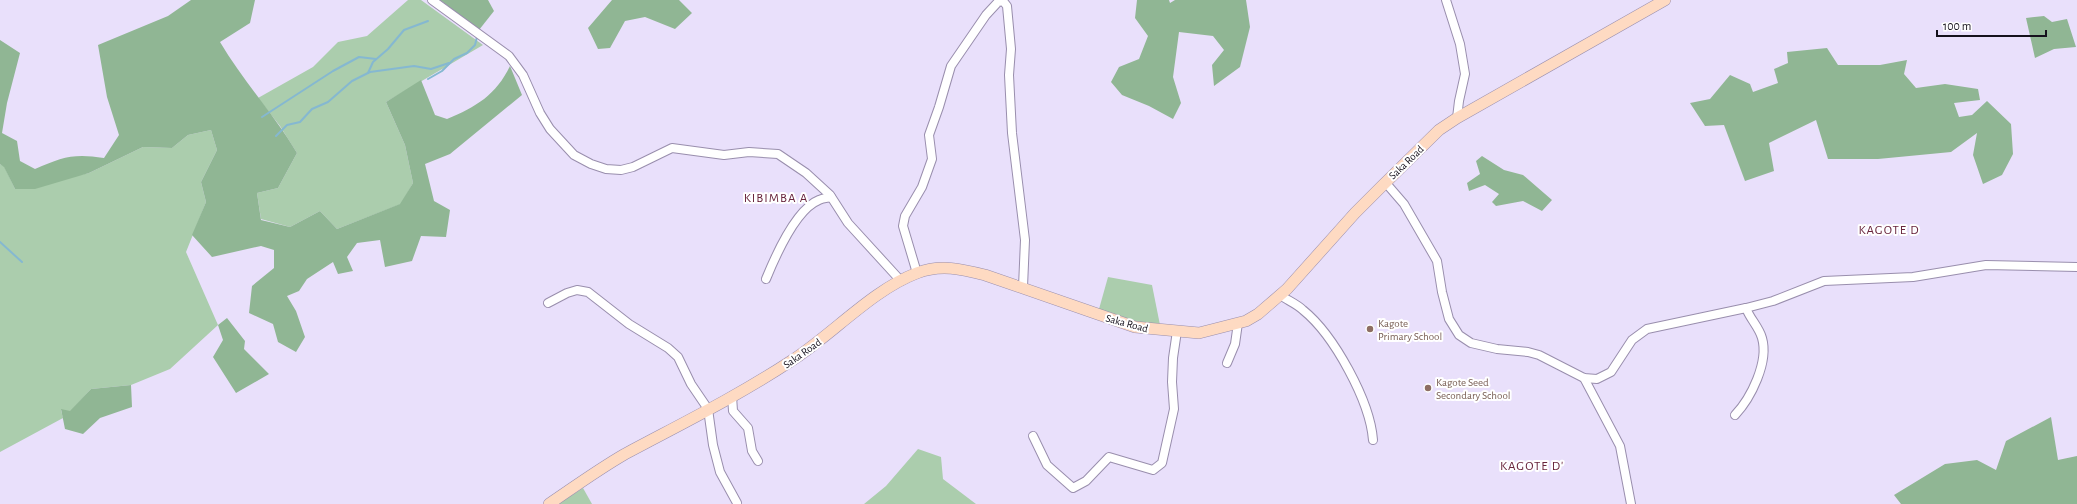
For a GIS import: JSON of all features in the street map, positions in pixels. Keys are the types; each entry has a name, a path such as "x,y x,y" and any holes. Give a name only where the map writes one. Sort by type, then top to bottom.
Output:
{"main road":[{"name":"Saka Road","path":"549,504 624,455 708,410 806,352 881,293 917,273 943,267 961,269 1024,287 1135,327 1206,332 1238,323 1258,314 1280,296 1385,182 1439,130 1457,118 1665,0"}],"street":[{"path":"432,0 509,56 523,75 540,113 550,129 574,155 591,164 606,169 621,170 633,168 672,148 724,155 750,152 778,154 806,173 831,197 848,223 901,281"},
{"path":"917,273 903,226 905,216 922,187 932,159 929,135 951,66 960,50 986,15 998,2 1003,0 1007,6 1010,49 1009,68 1012,133 1025,240 1024,287"},
{"path":"1446,0 1460,44 1465,74 1457,118"},
{"path":"1385,182 1404,204 1437,261 1442,292 1449,319 1459,335 1471,343 1497,349 1528,352 1539,355 1584,378 1597,378 1611,372 1632,340 1647,329 1773,301 1824,281 1913,278 1986,265 2077,267"},
{"path":"766,279 784,239 798,219 819,200 831,197"},
{"path":"548,303 567,293 577,290 588,292 629,324 673,352 678,357 691,384 708,410 713,445 720,472 737,503"},
{"path":"1280,296 1303,309 1326,335 1363,399 1372,427 1373,440"},
{"path":"1735,415 1746,403 1753,390 1764,350 1760,332 1746,308"},
{"path":"1227,362 1235,344 1238,323"},
{"path":"1033,436 1047,465 1074,488 1086,481 1109,457 1153,470 1162,463 1174,410 1172,382 1173,358 1177,331"},
{"path":"1584,378 1620,446 1631,504"},
{"path":"732,396 733,411 748,428 752,451 758,461"}],"green space":[{"path":"191,0 255,0 250,23 220,42 297,153 278,188 257,193 261,220 290,227 320,211 337,229 400,204 413,183 405,145 386,102 421,80 435,115 447,119 467,110 484,99 498,85 510,66 522,95 450,154 425,164 434,201 450,210 446,237 421,236 412,261 385,267 380,240 357,243 347,257 353,271 338,274 333,262 307,279 299,291 287,296 296,311 305,337 296,352 278,342 273,324 249,313 252,286 274,268 274,250 261,246 212,257 192,235 206,202 201,182 217,150 211,130 188,135 172,148 143,147 89,173 35,189 15,189 4,167 0,164 0,40 20,53 7,103 2,133 17,141 20,161 35,169 68,157 84,156 104,158 119,135 107,97 98,45 168,16"},
{"path":"408,0 421,0 483,45 386,102 405,145 413,183 401,204 337,229 320,211 290,227 261,219 257,193 278,188 297,153 280,126 258,98 313,67 338,42 367,36"},
{"path":"440,0 488,0 494,11 479,30"},
{"path":"612,0 679,0 692,13 675,29 645,17 625,21 610,48 598,49 588,28"},
{"path":"1137,0 1169,0 1170,3 1175,0 1246,0 1250,27 1240,67 1214,86 1212,65 1224,50 1213,36 1179,32 1173,77 1181,103 1173,119 1149,106 1122,95 1111,82 1119,67 1139,59 1148,36 1135,18"},
{"path":"2044,16 2052,22 2067,19 2076,47 2054,49 2035,58 2026,18"},
{"path":"1827,48 1838,65 1880,65 1907,60 1904,74 1916,88 1945,84 1978,89 1980,100 1954,103 1959,117 1972,115 1987,101 2011,124 2013,154 2002,175 1983,184 1973,155 1977,133 1951,152 1878,159 1828,159 1816,120 1769,143 1774,171 1745,181 1724,125 1705,126 1690,103 1710,99 1730,75 1750,84 1753,92 1778,83 1774,69 1788,63 1787,52"},
{"path":"211,130 217,150 201,182 206,202 186,252 218,325 170,369 131,385 91,389 70,412 61,410 63,418 0,452 0,164 4,166 15,189 89,173 143,147 172,148 188,135"},
{"path":"1482,156 1504,170 1523,175 1552,200 1542,211 1523,201 1496,206 1492,202 1499,194 1485,185 1469,191 1467,183 1480,174 1476,161"},
{"path":"1108,277 1152,285 1160,325 1139,323 1099,309"},
{"path":"227,318 245,341 244,349 269,374 236,393 213,357 223,340 218,325"},
{"path":"131,385 132,407 100,418 83,434 65,429 61,409 70,411 91,389"},
{"path":"2051,417 2058,460 2077,456 2077,504 1901,504 1894,495 1945,464 1977,460 1996,470 2006,441"},
{"path":"918,449 941,457 943,479 976,504 864,504 886,486"},
{"path":"583,488 592,504 558,504"}],"waterway":[{"path":"368,73 373,62 388,49 404,30 428,21"},
{"path":"428,79 442,71 454,59 467,53 475,45 477,37"},
{"path":"262,117 333,71 359,57 376,59"},
{"path":"276,136 287,125 300,122 312,109 328,102 352,81 370,72 414,66 431,69 449,63"},
{"path":"0,242 22,262"}],"place":[{"name":"Kagote Primary School","path":"1370,329"},
{"name":"Kagote Seed Secondary School","path":"1428,388"}],"district":[{"name":"KIBIMBA A","path":"776,197"},
{"name":"KAGOTE D","path":"1889,229"},
{"name":"KAGOTE D'","path":"1532,465"}]}
